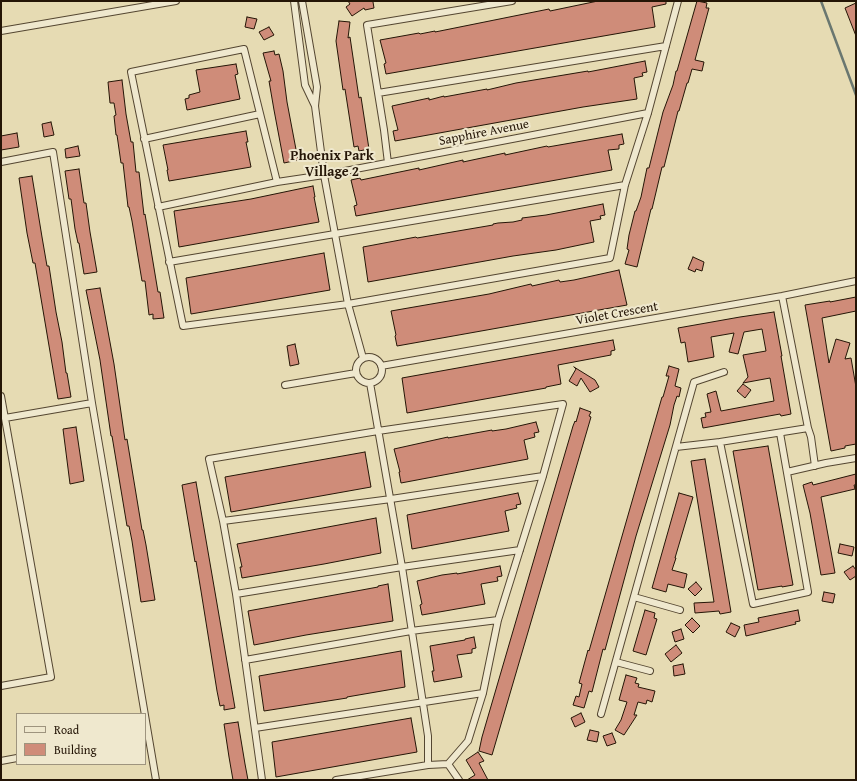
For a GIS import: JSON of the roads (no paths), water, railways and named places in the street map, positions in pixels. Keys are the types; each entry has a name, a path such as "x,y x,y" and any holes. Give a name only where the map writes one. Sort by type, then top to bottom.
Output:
{"street":[{"path":"1,31 176,1"},
{"path":"294,1 305,85 315,106"},
{"path":"388,163 367,25 512,1"},
{"path":"277,182 244,49 131,72 183,326 348,304 610,258 624,184 648,113 678,1"},
{"path":"303,2 317,87 315,106 324,175 348,304 363,358"},
{"path":"378,93 666,46"},
{"name":"Sapphire Avenue","path":"158,207 277,182 324,175 648,113"},
{"path":"144,139 260,114"},
{"path":"1,162 53,152 92,404 143,713"},
{"path":"170,262 624,184"},
{"name":"Violet Crescent","path":"382,366 782,296 856,281"},
{"path":"782,296 811,437 815,466"},
{"path":"367,356 380,362 382,366 382,371 378,379 370,383 358,378 356,373 357,364 367,356"},
{"path":"601,714 694,382 724,372"},
{"path":"285,385 356,373"},
{"path":"370,383 391,499 428,736 428,765"},
{"path":"1,396 51,677 1,686"},
{"path":"5,418 92,404"},
{"path":"262,780 236,594 223,521 209,459 563,404 543,476 498,620 483,692 468,741 448,764 428,765 336,780"},
{"path":"676,447 720,442 808,428"},
{"path":"720,442 753,604 808,592 780,433"},
{"path":"787,472 856,458"},
{"path":"223,521 391,499 543,476"},
{"path":"236,594 402,567 520,550"},
{"path":"634,598 680,610"},
{"path":"246,660 411,631 498,620"},
{"path":"616,662 650,671"},
{"path":"255,728 483,692"},
{"path":"146,730 156,780"},
{"path":"1,762 16,758"},
{"path":"448,764 459,780"},
{"path":"385,772 387,780"}],"waterway":[{"path":"821,1 856,95"}],"district":[{"name":"Phoenix Park Village 2","path":"332,164"}]}
